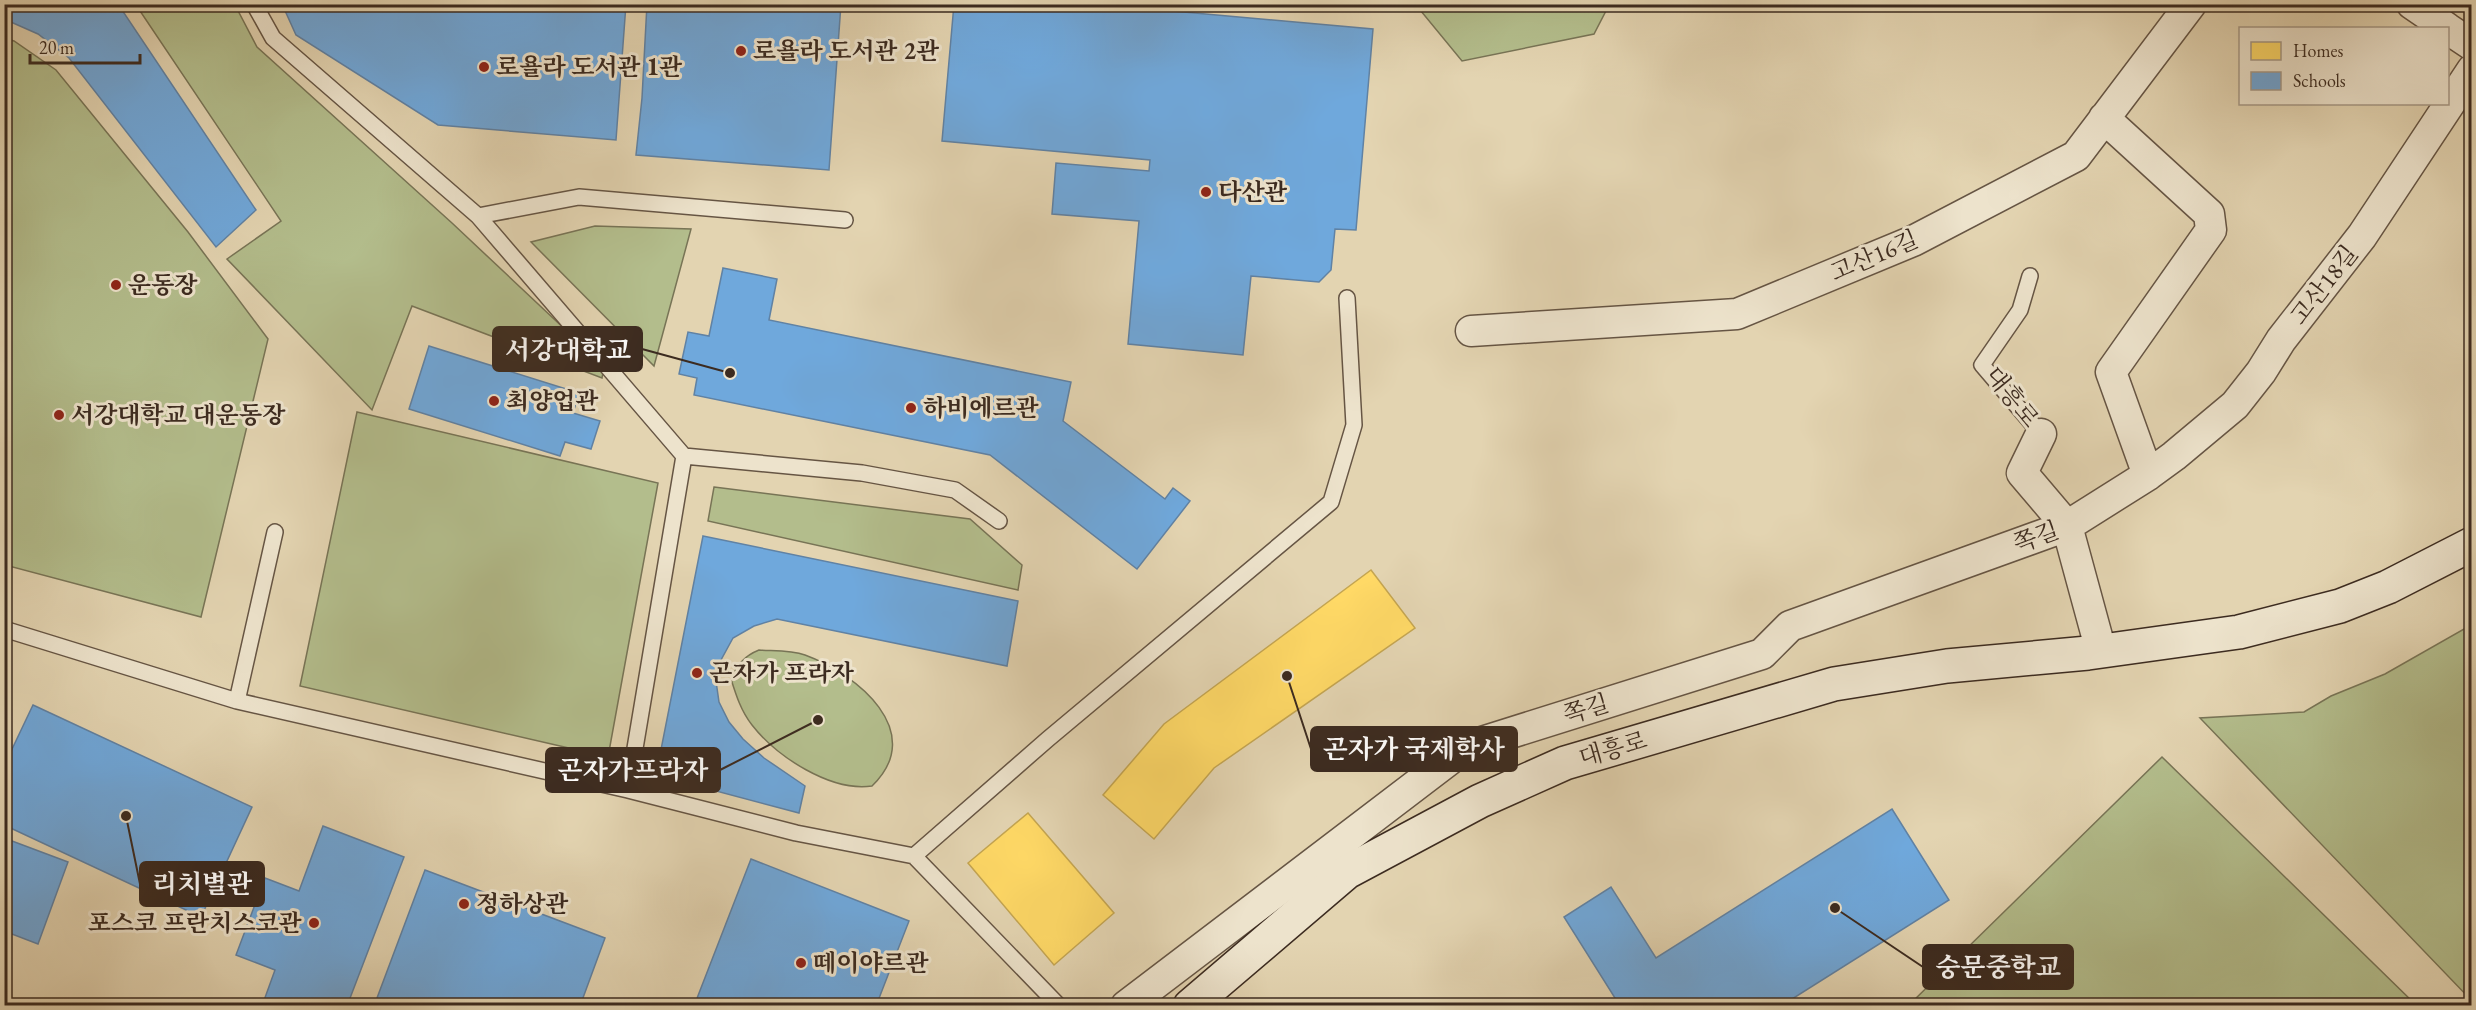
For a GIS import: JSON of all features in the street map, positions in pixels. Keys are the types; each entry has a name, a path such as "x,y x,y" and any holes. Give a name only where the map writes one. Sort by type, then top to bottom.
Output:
{"main road":[{"name":"대흥로","path":"1190,1005 1347,872 1480,801 1565,764 1834,684 1947,666 2101,651 2239,632 2340,606 2388,587 2472,544"}],"street":[{"name":"고산16길","path":"1471,331 1737,314 1913,241 2076,156 2191,4"},
{"path":"2412,4 2444,27"},
{"path":"2449,30 2472,45"},
{"name":"고산18길","path":"2449,105 2472,70"},
{"name":"고산18길","path":"2096,508 2148,475 2235,405 2261,372 2281,339 2362,236 2449,105"},
{"path":"2104,118 2209,214 2211,230 2111,372 2148,475"},
{"name":"대흥로","path":"2041,434 2022,473 2067,526 2101,651"},
{"name":"쪽길","path":"1126,1005 1466,747 1762,654 1790,626 2067,526 2096,508"}],"lane":[{"path":"254,4 273,38 478,216 684,456 862,473 955,490 999,521"},
{"path":"478,216 579,197 845,220"},
{"name":"대흥로","path":"2030,276 2020,310 1982,365 2041,434"},
{"path":"914,856 1048,739 1331,501 1354,425 1347,298"},
{"path":"628,790 684,456"},
{"path":"237,701 275,532"},
{"path":"4,629 237,701 628,790 796,833 914,856 1059,1005"}],"green space":[{"path":"136,5 235,5 257,47 452,223 604,366 602,378 412,306 372,410 227,259 281,221"},
{"path":"1416,5 1609,5 1594,34 1462,61"},
{"name":"운동장","path":"4,38 14,41 56,70 188,232 268,339 201,617 5,565"},
{"path":"595,226 691,229 654,366 531,242"},
{"path":"357,412 658,483 608,757 300,686"},
{"path":"714,487 970,519 1022,565 1018,590 708,521"},
{"path":"2471,625 2471,1000 2200,718 2304,712 2331,696 2385,674"},
{"path":"759,650 800,653 825,664 864,691 879,707 889,726 892,745 887,766 872,786 839,784 806,770 776,749 752,725 742,709 731,679 742,662"},
{"path":"2162,757 2416,1005 1909,1005"}],"building: Homes":[{"path":"1371,570 1415,628 1214,768 1154,839 1103,795 1164,724"},
{"path":"1028,813 1114,913 1054,965 968,863"}],"building: Schools":[{"path":"4,4 118,4 256,210 216,247 69,58 38,34 4,19"},
{"name":"로욜라 도서관 1관","path":"282,4 626,4 616,140 438,125 296,35"},
{"name":"로욜라 도서관 1관","path":"282,4 626,4 616,140 438,125 296,35"},
{"name":"로욜라 도서관 2관","path":"647,4 841,4 829,170 636,155 642,98"},
{"name":"로욜라 도서관 2관","path":"647,4 841,4 829,170 636,155 642,98"},
{"name":"다산관","path":"954,4 1095,4 1373,29 1356,230 1335,229 1331,270 1319,282 1251,276 1243,355 1128,344 1139,221 1052,214 1056,163 1149,171 1150,160 942,141"},
{"name":"하비에르관","path":"723,268 777,279 769,320 1071,382 1063,421 1165,499 1173,488 1190,501 1137,569 990,455 694,395 697,378 679,374 688,332 709,336"},
{"name":"최양업관","path":"429,346 579,393 573,413 600,421 591,449 565,442 560,456 409,409"},
{"name":"곤자가 프라자","path":"703,536 1018,601 1007,666 777,619 754,626 733,638 721,660 716,681 719,702 729,722 743,739 764,758 805,786 799,813 656,775"},
{"path":"33,705 252,807 201,917 4,825 4,766"},
{"path":"1892,809 1949,900 1781,1006 1620,1006 1564,917 1611,887 1656,958"},
{"name":"포스코 프란치스코관","path":"323,826 404,857 347,1006 262,1006 275,970 236,955 265,878 299,891"},
{"path":"4,838 68,862 38,944 4,931"},
{"name":"떼이야르관","path":"751,859 909,921 876,1006 694,1006"},
{"name":"정하상관","path":"425,870 605,938 580,1006 374,1006"}],"place":[{"name":"로욜라 도서관 2관","path":"741,51"},
{"name":"로욜라 도서관 1관","path":"484,67"},
{"name":"다산관","path":"1206,192"},
{"name":"운동장","path":"116,285"},
{"name":"서강대학교","path":"730,373"},
{"name":"최양업관","path":"494,401"},
{"name":"하비에르관","path":"911,408"},
{"name":"서강대학교 대운동장","path":"59,415"},
{"name":"곤자가 프라자","path":"697,673"},
{"name":"곤자가 국제학사","path":"1287,676"},
{"name":"곤자가프라자","path":"818,720"},
{"name":"리치별관","path":"126,816"},
{"name":"정하상관","path":"464,904"},
{"name":"숭문중학교","path":"1835,908"},
{"name":"포스코 프란치스코관","path":"314,923"},
{"name":"떼이야르관","path":"801,963"}]}
